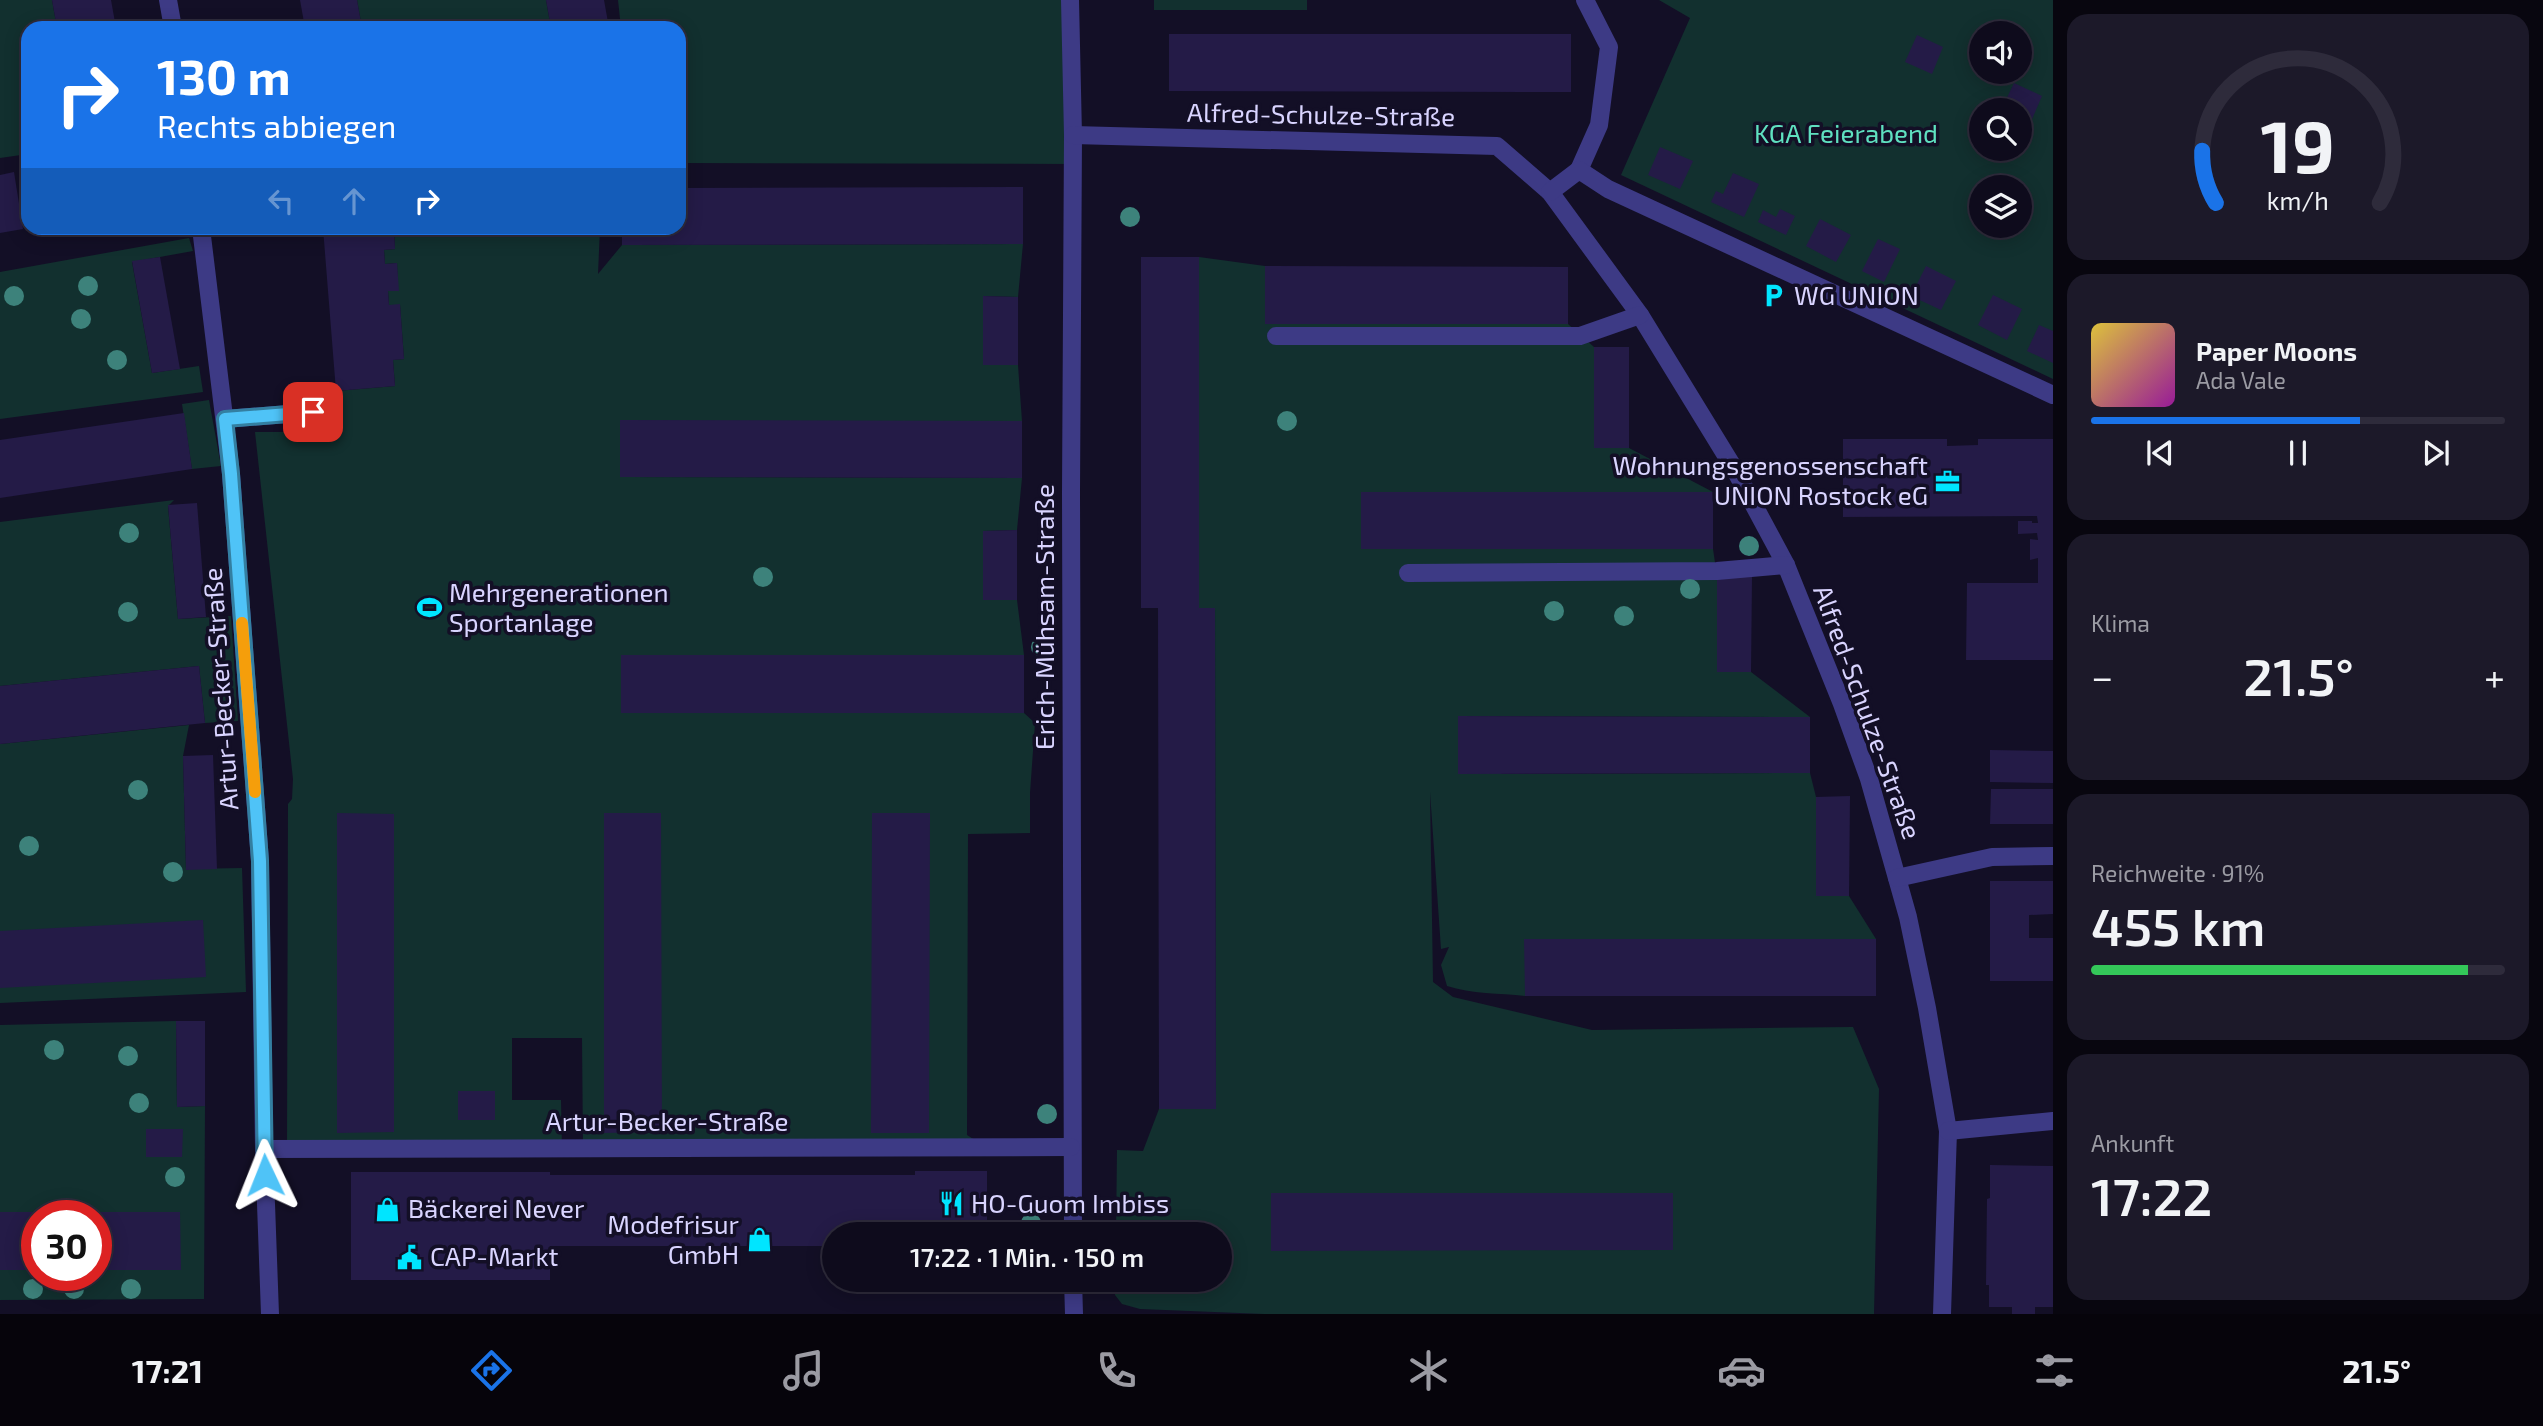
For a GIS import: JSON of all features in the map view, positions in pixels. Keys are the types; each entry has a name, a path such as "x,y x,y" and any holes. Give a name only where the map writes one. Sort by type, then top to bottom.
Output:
{"street":[{"path":"168,0 172,21"},
{"name":"Erich-Mühsam-Straße","path":"1070,0 1073,135 1073,1222"},
{"path":"1550,192 1579,170 1599,125 1609,47 1585,0"},
{"name":"Alfred-Schulze-Straße","path":"1073,135 1497,146 1550,192 1640,315 1735,470 1786,565 1869,779 1897,878 1927,1008 1948,1131 1942,1314"},
{"path":"1579,170 1608,189 2053,395"},
{"name":"Artur-Becker-Straße","path":"202,235 231,474 260,861 264,1149 270,1314"},
{"path":"1276,336 1580,336 1640,315"},
{"path":"225,419 313,412"},
{"path":"1408,573 1717,571 1786,565"},
{"path":"1897,878 1992,857 2053,856"},
{"path":"1948,1131 2053,1122"},
{"name":"Artur-Becker-Straße","path":"264,1149 1071,1147"},
{"path":"1073,1292 1074,1314"}],"green space":[{"path":"0,0 52,0 56,21 21,21 21,155 0,158"},
{"path":"357,0 546,0 550,21 361,21"},
{"path":"618,0 1070,0 1073,164 686,163 686,21 620,21"},
{"path":"1154,0 1307,0 1307,10 1154,10"},
{"name":"KGA Feierabend","path":"1659,0 2053,0 2053,379 1621,175 1690,18"},
{"path":"394,235 600,235 598,274 622,245 1023,244 1018,297 984,296 983,365 1018,365 1022,421 620,421 620,477 1022,478 1017,530 983,531 983,599 1017,600 1024,655 621,656 622,713 1024,713 1035,723 1030,833 968,834 967,1135 986,1147 583,1148 582,1038 512,1038 512,1100 561,1100 562,1148 287,1149 288,804 292,799 293,779 255,432 323,432 336,391 395,386 393,360 404,359 400,305 389,305 388,291 398,291 397,263 385,264 384,250 395,249"},
{"path":"189,238 193,251 132,262 152,373 199,366 203,392 0,419 0,272"},
{"path":"1199,257 1265,266 1265,324 1568,324 1594,347 1594,448 1629,448 1713,492 1362,492 1362,549 1713,549 1717,576 1751,672 1810,717 1459,716 1502,774 1810,773 1816,797 1816,896 1849,896 1876,939 1525,939 1525,996 1456,989 1447,986 1441,965 1449,947 1441,949 1430,792 1433,982 1453,997 1592,1030 1853,1027 1879,1089 1874,1314 1264,1314 1140,1309 1122,1304 1115,1292 1232,1292 1232,1222 1116,1222 1117,1150 1143,1151 1159,1109 1216,1108 1215,608 1199,608"},
{"path":"209,400 221,466 192,469 182,404"},
{"path":"174,500 168,506 178,619 231,616 238,721 205,723 199,666 0,686 0,522"},
{"path":"189,725 183,756 186,869 242,868 246,992 0,1003 0,744"},
{"path":"176,1021 177,1107 205,1106 204,1299 0,1300 0,1025"}],"building":[{"path":"52,0 111,0 115,21 56,21"},
{"path":"300,0 357,0 361,21 304,21"},
{"path":"546,0 604,0 608,21 550,21"},
{"path":"1169,34 1571,34 1571,92 1169,91"},
{"path":"1917,35 1943,47 1932,74 1905,62"},
{"path":"2014,84 2042,96 2032,119 2032,98 2007,98"},
{"path":"1660,147 1693,161 1680,189 1648,175"},
{"path":"14,172 21,229 0,233 0,175"},
{"path":"1733,173 1759,184 1744,217 1711,202 1716,191 1723,194"},
{"path":"1023,187 1023,244 622,245 622,235 686,235 686,188"},
{"path":"1780,209 1795,216 1786,235 1758,222 1763,210 1776,217"},
{"path":"1820,219 1851,235 1836,262 1806,246"},
{"path":"324,235 394,235 395,249 384,250 385,264 397,263 399,291 388,291 389,305 400,304 404,359 393,360 395,386 336,391"},
{"path":"1878,239 1900,249 1884,282 1862,271"},
{"path":"160,257 180,369 152,373 132,261"},
{"path":"1141,257 1199,257 1199,608 1215,608 1216,1109 1159,1109 1158,608 1141,608"},
{"path":"1265,266 1568,267 1568,324 1265,324"},
{"path":"1926,266 1956,281 1941,310 1911,296"},
{"path":"1993,295 2022,309 2007,340 1978,325"},
{"path":"983,296 1018,297 1018,365 983,365"},
{"path":"2039,325 2053,331 2053,363 2027,351"},
{"path":"1594,347 1629,347 1629,448 1594,448"},
{"path":"184,413 192,469 0,498 0,440"},
{"path":"620,420 1022,421 1022,478 620,477"},
{"name":"Wohnungsgenossenschaft UNION Rostock eG","path":"1843,439 1947,439 1947,446 1978,445 1978,439 2053,439 2053,660 1966,660 1967,583 2038,583 2038,558 2030,560 2030,539 2038,540 2037,533 2018,534 2018,521 2038,523 2037,516 1843,517"},
{"path":"1361,492 1713,492 1713,549 1361,549"},
{"path":"197,503 206,617 178,619 168,505"},
{"path":"1017,530 1017,600 983,600 983,531"},
{"path":"1717,576 1752,576 1751,672 1717,672"},
{"path":"621,655 1024,655 1024,713 621,713"},
{"path":"199,666 205,723 0,744 0,686"},
{"path":"1458,716 1810,717 1810,773 1458,774"},
{"path":"1990,750 2053,751 2053,783 1990,782"},
{"path":"213,755 217,869 186,870 183,756"},
{"path":"1991,789 2053,789 2053,824 1990,824"},
{"path":"1850,796 1849,896 1816,896 1816,797"},
{"path":"337,813 394,814 394,1132 337,1133"},
{"path":"604,813 661,813 662,1132 604,1133"},
{"path":"872,813 930,813 929,1133 871,1133"},
{"path":"1990,881 2053,881 2053,914 2029,915 2029,938 2053,938 2053,981 1990,981"},
{"path":"203,920 206,977 0,988 0,931"},
{"path":"1524,939 1876,939 1876,996 1525,996"},
{"path":"176,1021 205,1021 205,1106 177,1107"},
{"path":"458,1091 495,1091 495,1120 458,1120"},
{"path":"146,1129 183,1129 182,1157 146,1157"},
{"path":"1990,1165 2053,1166 2053,1307 2035,1307 2035,1314 2012,1314 2012,1307 1989,1307 1989,1285 1986,1285"},
{"path":"915,1171 987,1171 987,1222 822,1222 822,1246 550,1246 550,1280 351,1280 351,1172 915,1175"},
{"path":"1271,1193 1673,1193 1673,1250 1271,1251"},
{"path":"0,1212 21,1212 21,1270 0,1270"},
{"path":"112,1212 180,1212 181,1270 112,1270"}],"slow traffic":[{"path":"242,623 255,792"}],"place":[{"name":"WG UNION","path":"1774,296"},
{"name":"Wohnungsgenossenschaft UNION Rostock eG","path":"1948,481"},
{"name":"Mehrgenerationen Sportanlage","path":"429,608"},
{"name":"HO-Guom Imbiss","path":"951,1204"},
{"name":"Bäckerei Never","path":"388,1209"},
{"name":"Modefrisur GmbH","path":"759,1240"},
{"name":"CAP-Markt","path":"410,1257"}],"route":[{"path":"265,1175 260,861 225,419 313,412"}]}
